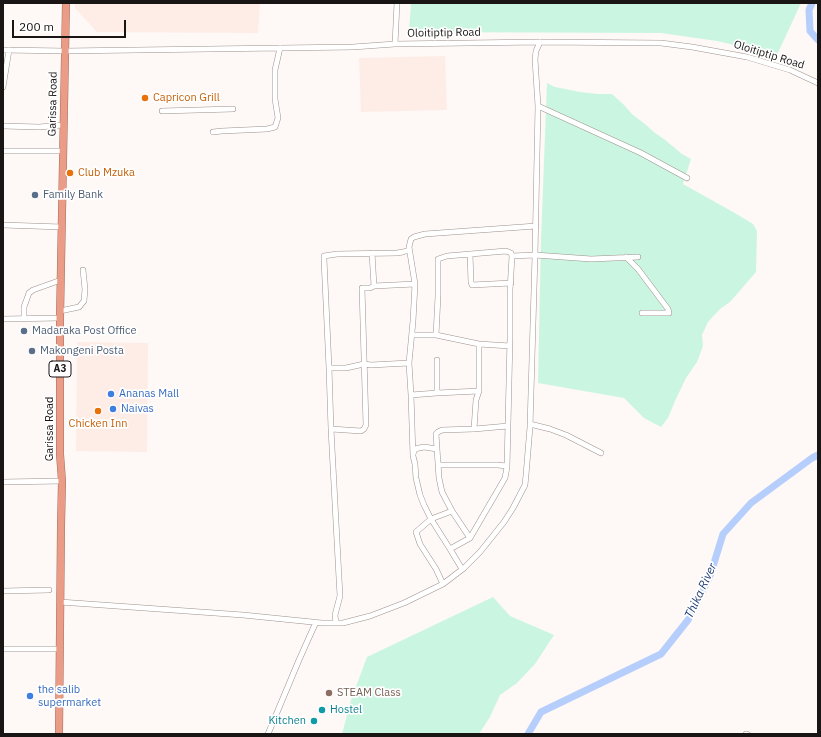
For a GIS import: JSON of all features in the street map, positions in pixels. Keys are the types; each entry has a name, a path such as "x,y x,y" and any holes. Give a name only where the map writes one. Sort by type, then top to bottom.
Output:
{"highway":[{"name":"Garissa Road","path":"58,734 62,481 60,454 60,315 66,3"}],"street":[{"path":"395,44 397,3"},
{"name":"Oloitiptip Road","path":"6,50 353,47 395,44 540,42 661,44 692,47 747,57 790,70 818,82"},
{"path":"60,602 316,622 351,622 404,603 442,584 462,569 495,535 520,496 525,485 530,424 536,226 538,106 535,54 540,42"},
{"path":"213,132 267,129 275,127 278,118 275,99 275,70 280,48"},
{"path":"3,87 6,50"},
{"path":"538,106 641,153 687,178"},
{"path":"162,111 233,109"},
{"path":"3,126 63,126"},
{"path":"3,151 63,151"},
{"path":"3,226 62,227"},
{"path":"462,569 431,519 420,495 416,478 413,456 409,363 414,321 415,284 409,250 411,240 414,237 425,234 536,226"},
{"path":"336,623 335,615 340,596 324,256 338,254 403,252 409,250"},
{"path":"436,336 438,259 447,256 509,252 512,256 507,467 505,478 470,538 450,549"},
{"path":"372,253 374,286"},
{"path":"470,254 470,282 472,285 511,283"},
{"path":"512,256 535,255 591,259 638,257"},
{"path":"626,257 638,269 668,309 669,313 642,314"},
{"path":"3,319 24,319 60,315 78,307 84,301 85,289 83,270"},
{"path":"24,319 24,307 29,293 33,290 61,280"},
{"path":"331,429 361,431 366,425 362,288 415,284"},
{"path":"412,336 436,336 479,344 510,346"},
{"path":"474,429 476,400 479,391 479,344"},
{"path":"437,360 437,393"},
{"path":"329,368 346,368 364,364 409,363"},
{"path":"411,395 479,391"},
{"path":"530,424 566,435 601,453"},
{"path":"470,538 452,511 442,492 439,478 436,434 442,430 508,426"},
{"path":"413,456 415,450 419,448 424,447 437,449"},
{"path":"438,464 498,465 507,467"},
{"path":"3,482 62,481"},
{"path":"442,584 436,569 420,544 416,532 431,519 452,511"},
{"path":"3,591 49,590"},
{"path":"268,734 298,660 316,622"},
{"path":"3,649 59,649"}],"shaded area":[{"path":"75,3 260,3 258,33 97,32 75,8"},
{"path":"445,56 447,110 361,112 359,58"},
{"name":"Ananas Mall","path":"77,342 148,343 147,452 76,451"}],"green space":[{"path":"411,3 801,3 777,55 717,41 661,33 409,32"},
{"path":"547,83 555,87 580,92 612,94 633,115 682,154 691,159 683,184 753,224 757,231 756,272 730,302 720,309 708,322 702,335 703,346 697,362 686,378 668,418 661,427 644,418 624,398 538,383 541,240"},
{"path":"493,597 510,616 554,635 535,664 517,683 500,695 490,717 479,734 342,734 351,700 367,657"}],"waterway":[{"name":"Thika River","path":"812,3 809,10 810,31 818,40"},
{"name":"Thika River","path":"528,734 541,712 661,654 688,620 710,576 723,534 751,503 818,455"}],"place":[{"name":"Capricon Grill","path":"145,98"},
{"name":"Club Mzuka","path":"70,173"},
{"name":"Family Bank","path":"35,195"},
{"name":"Madaraka Post Office","path":"24,331"},
{"name":"Makongeni Posta","path":"32,351"},
{"name":"Ananas Mall","path":"111,394"},
{"name":"Naivas","path":"113,409"},
{"name":"Chicken Inn","path":"98,411"},
{"name":"STEAM Class","path":"329,693"},
{"name":"the salib supermarket","path":"30,696"},
{"name":"Hostel","path":"322,710"},
{"name":"Kitchen","path":"314,721"}]}
